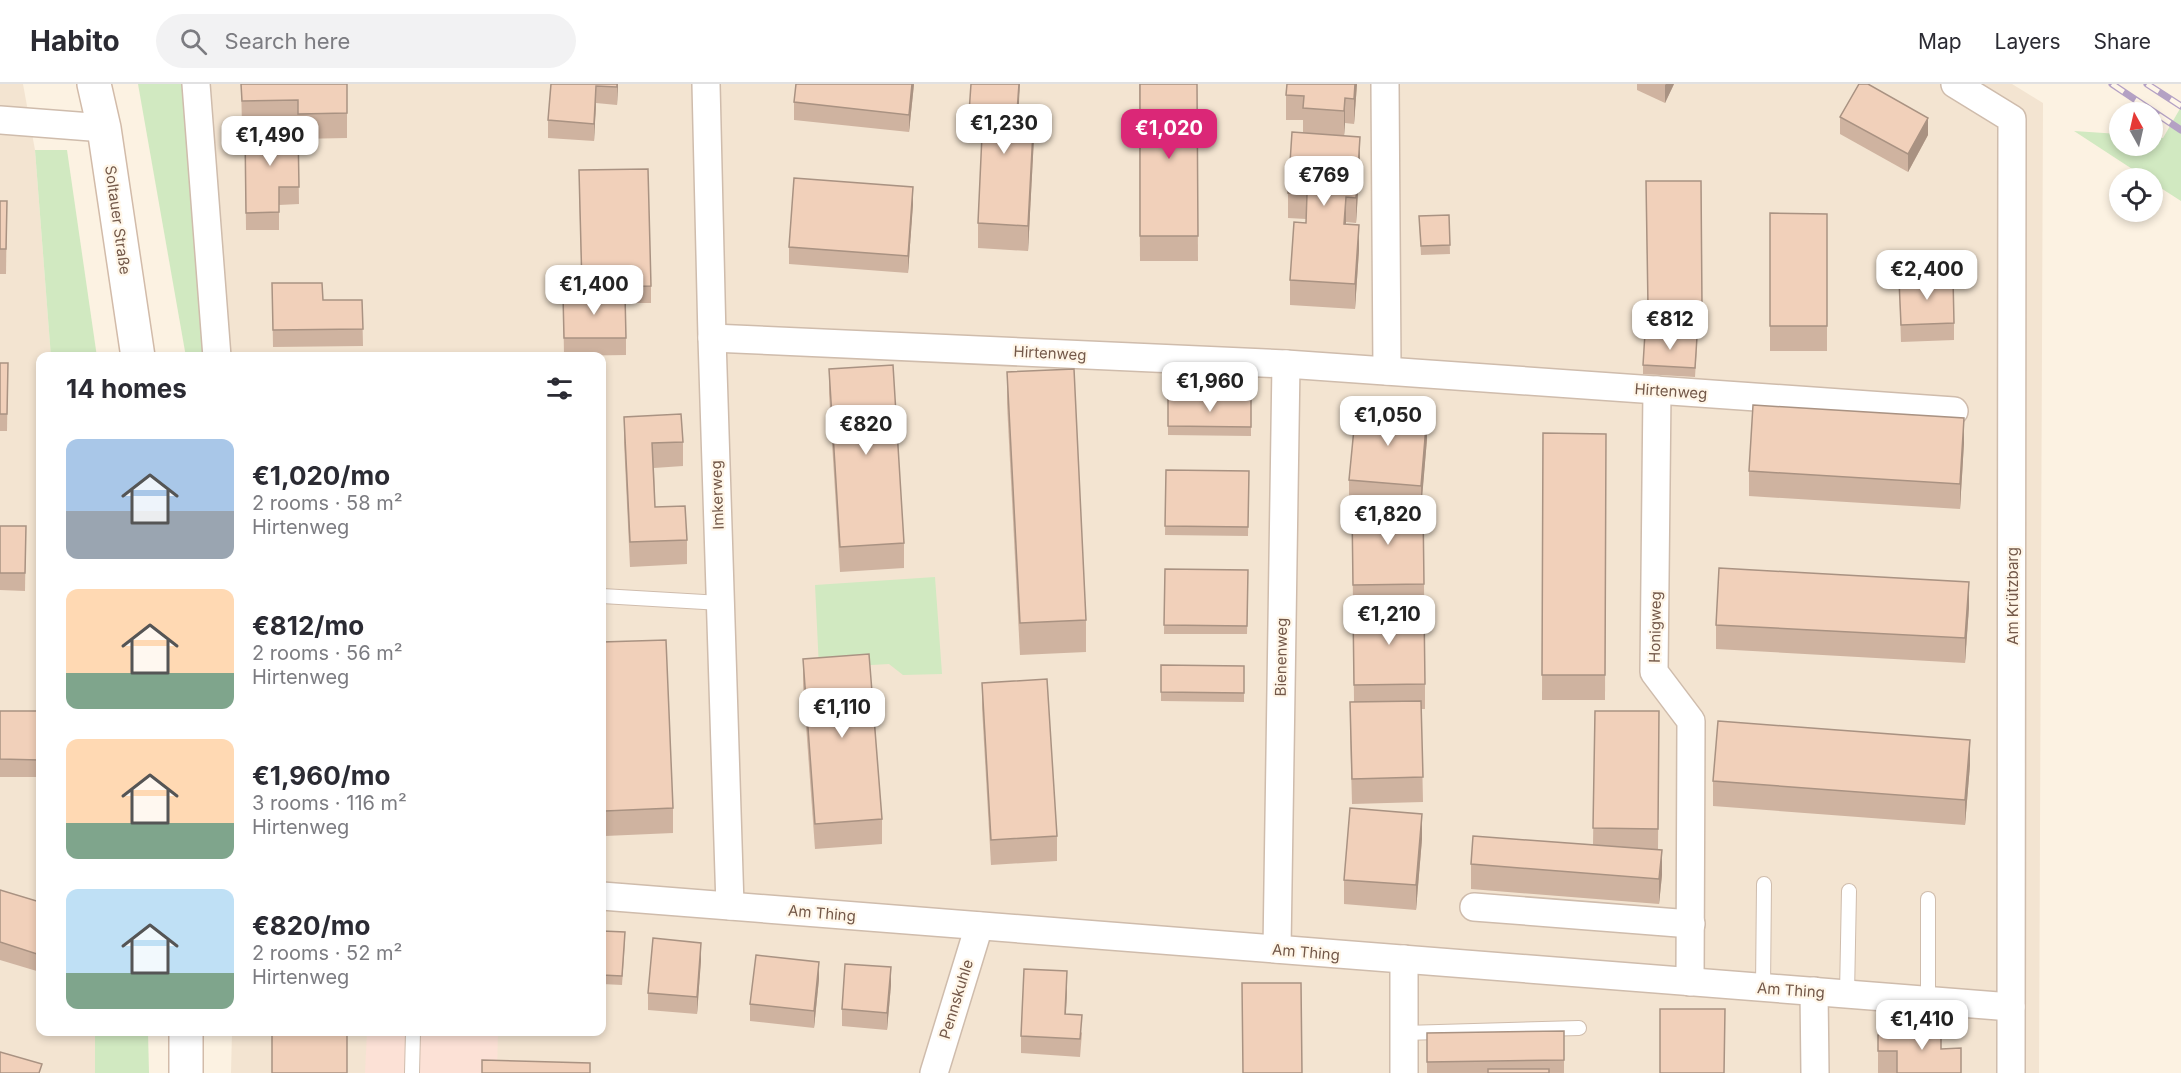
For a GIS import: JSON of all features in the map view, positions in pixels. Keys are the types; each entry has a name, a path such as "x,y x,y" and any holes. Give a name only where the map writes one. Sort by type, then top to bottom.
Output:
{"main road":[{"name":"Soltauer Straße","path":"94,84 104,128 137,352"},
{"path":"186,1036 186,1073"}],"street":[{"path":"196,84 217,352"},
{"name":"Imkerweg","path":"706,84 730,906"},
{"path":"1385,84 1388,371"},
{"name":"Am Krützbarg","path":"1954,84 2012,119 2011,1073"},
{"path":"0,120 104,128"},
{"name":"Hirtenweg","path":"712,338 1286,364 1954,411"},
{"name":"Bienenweg","path":"1277,949 1286,364"},
{"name":"Honigweg","path":"1657,390 1654,672 1691,721 1690,982"},
{"name":"Am Thing","path":"606,896 2011,1007"},
{"path":"1474,907 1690,924"},
{"name":"Pennskuhle","path":"934,1073 979,926"},
{"path":"1404,959 1404,1073"},
{"path":"1814,991 1815,1073"}],"lane":[{"path":"606,596 721,603"},
{"path":"1763,988 1764,884"},
{"path":"1848,994 1849,891"},
{"path":"1928,899 1928,1000"},
{"path":"1404,1033 1579,1028"},
{"path":"412,1073 413,1036"}],"shaded area":[{"path":"0,84 23,84 35,150 51,352 36,352 36,1036 95,1036 95,1073 0,1073"},
{"path":"189,84 2012,84 2043,103 2039,1073 231,1073 232,1036 606,1036 606,352 209,352"},
{"path":"367,1036 498,1036 497,1073 365,1073"}],"green space":[{"path":"138,84 189,84 209,352 185,352"},
{"path":"2181,107 2181,201 2163,189 2163,168 2131,168 2112,156 2163,156 2163,138"},
{"path":"2074,131 2109,133 2109,154"},
{"path":"35,150 67,150 96,352 51,352"},
{"path":"935,577 942,674 903,675 889,664 819,668 815,585"},
{"path":"95,1036 148,1036 149,1073 95,1073"}],"building":[{"path":"241,84 347,84 347,113 298,114 298,100 242,101"},
{"path":"551,84 617,84 617,87 596,86 594,124 548,120"},
{"path":"796,84 912,84 909,115 794,102"},
{"path":"971,84 1019,84 1017,112 1034,112 1028,226 978,223 983,113 969,113"},
{"path":"1140,84 1197,84 1198,236 1140,236"},
{"path":"1287,84 1355,84 1354,99 1345,98 1344,111 1303,108 1304,96 1286,95"},
{"path":"1859,84 1868,84 1928,118 1908,154 1840,117"},
{"path":"298,129 299,187 279,187 279,212 246,213 245,130"},
{"path":"1292,132 1360,137 1356,198 1346,197 1344,224 1359,225 1355,284 1290,280 1294,222 1306,223 1307,194 1288,193"},
{"path":"648,169 651,286 582,287 579,170"},
{"path":"794,178 913,187 908,256 789,247"},
{"path":"1646,181 1701,181 1702,306 1648,306"},
{"path":"0,201 7,201 6,249 0,249"},
{"path":"1770,213 1827,214 1827,326 1770,326"},
{"path":"1449,215 1450,245 1421,246 1419,216"},
{"path":"1953,278 1954,323 1901,325 1899,280"},
{"path":"272,283 322,283 323,300 362,300 363,329 273,330"},
{"path":"563,295 625,295 626,338 564,338"},
{"path":"1645,333 1697,337 1695,368 1643,365"},
{"path":"0,363 8,363 7,414 0,414"},
{"path":"893,365 904,543 840,547 829,369"},
{"path":"1074,369 1086,620 1020,623 1007,372"},
{"path":"1168,399 1251,400 1251,427 1168,426"},
{"path":"1753,405 1964,418 1960,484 1749,471"},
{"path":"1356,408 1427,414 1421,486 1349,480"},
{"path":"681,414 683,442 652,443 655,507 685,506 687,540 630,542 624,417"},
{"path":"1543,433 1606,434 1605,675 1542,675"},
{"path":"1166,470 1249,471 1248,527 1165,526"},
{"path":"1423,507 1424,584 1353,585 1352,509"},
{"path":"0,526 26,526 25,573 0,573"},
{"path":"1719,568 1969,582 1965,638 1716,625"},
{"path":"1165,569 1248,570 1247,626 1164,625"},
{"path":"1424,607 1425,684 1354,685 1353,608"},
{"path":"666,640 673,808 606,811 606,642"},
{"path":"869,654 882,819 815,824 803,659"},
{"path":"1161,665 1244,666 1244,693 1161,692"},
{"path":"1047,679 1057,836 991,840 982,683"},
{"path":"1421,701 1423,777 1352,779 1350,702"},
{"path":"0,711 36,711 36,760 0,759"},
{"path":"1595,711 1659,711 1658,829 1593,828"},
{"path":"1718,721 1970,740 1965,800 1713,781"},
{"path":"1350,808 1422,814 1416,885 1344,880"},
{"path":"1473,836 1662,850 1659,879 1471,864"},
{"path":"0,890 36,901 36,954 0,942"},
{"path":"606,931 625,932 622,976 606,975"},
{"path":"653,938 701,943 697,997 648,993"},
{"path":"756,955 819,962 814,1011 750,1004"},
{"path":"845,964 891,967 887,1013 842,1009"},
{"path":"1024,969 1067,971 1065,1014 1082,1015 1080,1039 1021,1036"},
{"path":"1242,983 1301,983 1302,1073 1243,1073"},
{"path":"1660,1009 1725,1009 1724,1073 1660,1073"},
{"path":"1941,1022 1941,1049 1961,1048 1961,1073 1897,1073 1897,1051 1878,1051 1878,1035 1916,1035 1916,1023"},
{"path":"1564,1031 1564,1060 1427,1062 1427,1033"},
{"path":"272,1036 347,1036 347,1073 272,1073"},
{"path":"0,1052 42,1064 39,1073 0,1073"},
{"path":"482,1060 590,1063 590,1073 482,1073"},
{"path":"1488,1069 1549,1069 1549,1073 1488,1073"}],"railway":[{"path":"2112,84 2181,130"},
{"path":"2147,84 2181,106"}]}
